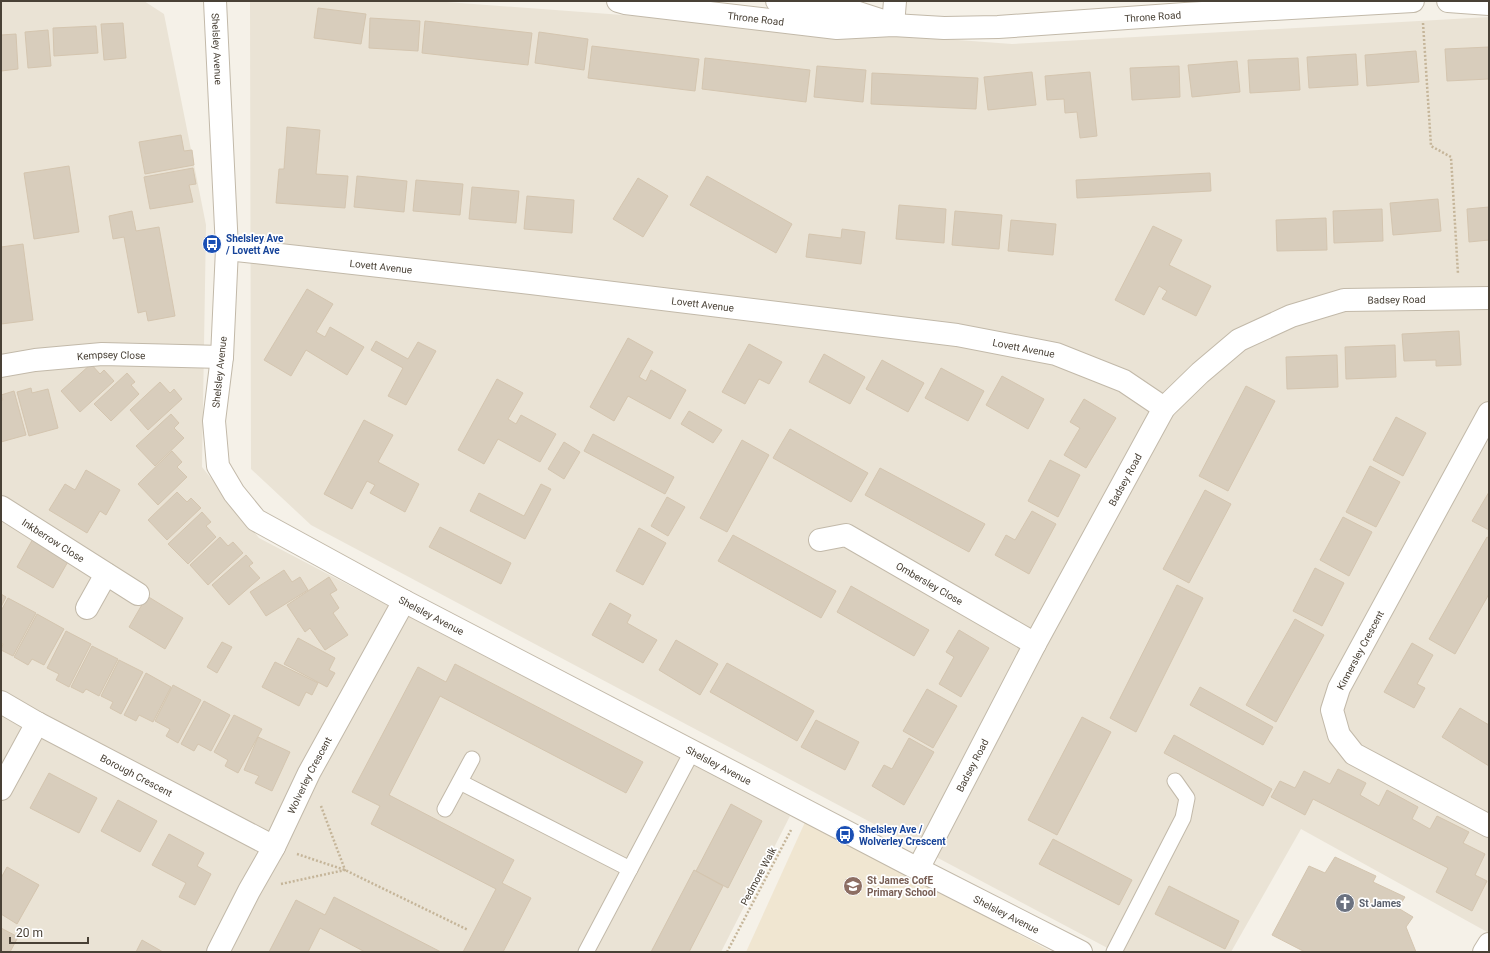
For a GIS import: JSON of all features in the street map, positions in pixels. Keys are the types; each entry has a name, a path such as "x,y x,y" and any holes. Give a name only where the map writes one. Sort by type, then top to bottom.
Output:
{"street":[{"name":"Shelsley Avenue","path":"215,1 227,249 222,357 214,421 218,466 234,493 256,520 404,601 693,750 918,869 1081,952"},
{"name":"Throne Road","path":"618,1 837,28 893,24 944,28 998,27 1192,14 1418,10"},
{"name":"Throne Road","path":"777,1 843,8 893,24"},
{"path":"893,24 895,1"},
{"path":"1448,1 1489,4"},
{"name":"Lovett Avenue","path":"227,249 531,283 957,335 1056,354 1124,381 1164,408"},
{"name":"Badsey Road","path":"918,869 1036,644 1164,408 1200,373 1239,340 1291,316 1344,300 1489,298"},
{"name":"Kempsey Close","path":"1,366 35,360 102,354 222,357"},
{"name":"Kinnersley Crescent","path":"1489,413 1339,688 1332,710 1339,735 1354,754 1489,826"},
{"name":"Inkberrow Close","path":"1,507 138,594"},
{"name":"Ombersley Close","path":"820,540 846,535 1036,644"},
{"path":"86,608 106,574"},
{"name":"Wolverley Crescent","path":"218,952 249,891 274,847 309,773 404,601"},
{"name":"Borough Crescent","path":"1,702 37,723 274,847"},
{"path":"1,789 37,723"},
{"path":"1484,952 1489,944"}],"lane":[{"path":"586,952 693,750"},
{"path":"445,809 472,759"},
{"path":"1114,952 1183,818 1187,798 1176,781"},
{"path":"460,782 630,870"}],"path":[{"path":"1418,10 1431,146 1452,157 1459,298"},
{"path":"309,773 345,870"},
{"name":"Pedmore Walk","path":"727,952 803,808"},
{"path":"274,847 345,870 468,930"},
{"path":"249,891 345,870"}],"shaded area":[{"path":"1,1 144,1 164,14 206,225 202,467 259,538 790,816 721,952 1,952"},
{"path":"250,1 433,1 1012,44 1489,17 1489,933 1301,829 1231,952 1115,952 311,525 251,469"},
{"name":"St James CofE Primary School","path":"806,820 1052,952 746,952"}],"building":[{"path":"318,8 366,14 361,44 314,38"},
{"path":"370,18 420,21 418,51 369,48"},
{"path":"425,21 532,33 528,65 422,53"},
{"path":"123,23 126,58 104,60 101,24"},
{"path":"96,26 98,53 54,56 53,28"},
{"path":"48,30 51,66 28,68 25,32"},
{"path":"539,32 588,39 584,70 535,63"},
{"path":"16,34 18,69 1,71 1,35"},
{"path":"592,46 699,59 695,91 588,78"},
{"path":"1489,47 1489,79 1447,81 1445,49"},
{"path":"1416,51 1419,82 1367,86 1365,55"},
{"path":"1356,54 1358,85 1309,88 1307,57"},
{"path":"705,58 810,70 806,102 702,89"},
{"path":"1298,58 1300,90 1250,93 1248,60"},
{"path":"1237,61 1240,92 1192,97 1188,65"},
{"path":"817,66 866,70 863,102 814,97"},
{"path":"1179,66 1180,97 1132,100 1130,68"},
{"path":"1032,72 1036,105 988,110 984,77"},
{"path":"1090,72 1097,136 1080,138 1077,112 1065,113 1064,99 1047,100 1045,76"},
{"path":"872,73 978,78 976,109 871,104"},
{"path":"287,127 320,130 316,174 348,176 345,208 276,203 279,169 284,169"},
{"path":"181,135 184,151 192,150 194,165 145,174 139,142"},
{"path":"69,166 79,232 34,239 24,173"},
{"path":"193,168 196,184 189,185 193,202 150,209 144,177"},
{"path":"1210,173 1211,191 1077,198 1076,180"},
{"path":"357,176 407,181 404,212 354,207"},
{"path":"707,176 792,224 776,253 690,205"},
{"path":"638,178 668,196 643,237 613,219"},
{"path":"416,180 463,184 460,215 413,211"},
{"path":"472,187 519,191 516,223 469,219"},
{"path":"527,196 574,200 572,233 524,229"},
{"path":"1438,199 1441,231 1393,235 1390,203"},
{"path":"899,205 946,209 944,243 896,239"},
{"path":"1489,207 1489,240 1469,242 1467,209"},
{"path":"1382,209 1383,241 1334,243 1333,211"},
{"path":"132,211 136,231 159,227 175,316 148,321 146,311 138,313 124,237 113,239 109,216"},
{"path":"955,211 1002,215 999,249 952,245"},
{"path":"1326,218 1327,250 1277,251 1276,220"},
{"path":"1011,220 1056,224 1053,255 1008,251"},
{"path":"1153,226 1182,240 1169,265 1211,286 1196,316 1162,299 1167,291 1159,286 1144,315 1115,300"},
{"path":"842,229 865,232 861,264 806,257 809,234 841,238"},
{"path":"23,244 33,320 1,324 1,247"},
{"path":"307,289 333,304 316,332 325,337 330,327 364,347 347,375 306,350 291,376 264,360"},
{"path":"1459,331 1461,365 1436,366 1436,360 1404,361 1402,334"},
{"path":"628,338 653,352 639,377 646,381 651,370 686,390 670,419 628,396 614,421 590,407"},
{"path":"376,341 408,359 418,342 436,351 406,405 388,396 403,368 371,350"},
{"path":"749,344 782,362 769,384 759,379 745,404 722,392"},
{"path":"1395,345 1396,377 1346,379 1345,347"},
{"path":"824,354 865,377 850,404 809,382"},
{"path":"1337,355 1338,387 1287,389 1286,357"},
{"path":"882,360 924,383 908,412 866,389"},
{"path":"91,364 100,374 104,370 114,381 80,412 61,391"},
{"path":"941,368 984,391 968,421 925,398"},
{"path":"127,373 135,382 131,385 139,394 111,421 94,404"},
{"path":"1002,376 1044,399 1028,429 986,405"},
{"path":"497,379 523,393 508,419 516,424 521,415 556,434 540,462 498,439 484,464 458,450"},
{"path":"160,382 170,393 174,389 182,399 148,430 130,410"},
{"path":"1246,386 1275,401 1228,491 1199,476"},
{"path":"31,388 32,393 48,389 58,428 29,436 17,392"},
{"path":"14,391 26,435 1,442 1,400 3,400 1,395"},
{"path":"1084,399 1116,418 1086,468 1064,455 1080,428 1070,422"},
{"path":"689,411 722,430 713,443 681,424"},
{"path":"171,414 179,423 174,428 184,438 155,466 136,446"},
{"path":"1396,417 1426,433 1403,476 1373,460"},
{"path":"364,420 393,435 378,462 419,484 405,512 370,493 375,485 367,481 352,509 324,494"},
{"path":"790,429 868,473 851,502 773,458"},
{"path":"593,434 674,477 665,494 584,451"},
{"path":"742,440 769,455 727,532 700,518"},
{"path":"564,442 580,452 564,479 548,469"},
{"path":"172,451 182,462 177,467 187,477 158,505 138,484"},
{"path":"1050,460 1080,475 1058,517 1028,501"},
{"path":"1370,466 1400,482 1376,527 1346,512"},
{"path":"880,468 985,524 969,552 865,495"},
{"path":"86,470 120,490 106,515 100,511 87,533 49,510 65,484 75,490"},
{"path":"541,484 551,489 525,539 470,511 479,493 524,516"},
{"path":"1205,490 1231,504 1189,583 1163,569"},
{"path":"177,492 187,502 191,498 201,508 167,540 148,520"},
{"path":"1489,492 1489,530 1472,521"},
{"path":"667,497 685,507 668,536 651,526"},
{"path":"1032,511 1056,524 1029,574 995,555 1006,535 1015,540"},
{"path":"202,512 211,522 206,526 216,537 188,564 168,544"},
{"path":"1343,517 1372,532 1349,576 1320,560"},
{"path":"440,527 511,563 501,584 429,547"},
{"path":"639,528 666,543 643,585 616,571"},
{"path":"733,535 836,591 821,618 718,561"},
{"path":"34,537 70,558 53,588 17,567"},
{"path":"220,537 228,546 233,542 243,553 208,585 190,565"},
{"path":"1487,537 1489,538 1489,594 1455,654 1429,639"},
{"path":"246,555 253,563 249,566 260,578 229,605 212,585"},
{"path":"1315,568 1344,583 1322,626 1293,611"},
{"path":"284,570 292,582 300,577 308,590 266,616 250,592"},
{"path":"329,577 337,590 330,594 339,608 333,613 348,635 325,650 310,628 305,632 287,605"},
{"path":"1177,585 1203,598 1136,732 1110,718"},
{"path":"851,586 929,630 914,656 837,612"},
{"path":"1,594 6,597 1,607"},
{"path":"147,596 183,618 165,649 129,627"},
{"path":"8,598 36,613 13,656 1,650 3,644 1,643 1,611"},
{"path":"610,603 631,615 627,623 657,640 643,663 592,635"},
{"path":"37,614 64,629 44,665 32,659 28,665 14,657"},
{"path":"1295,619 1324,635 1276,722 1246,705"},
{"path":"959,630 989,648 961,697 939,684 954,657 946,652"},
{"path":"66,631 91,644 69,687 56,680 59,674 47,668"},
{"path":"298,638 335,658 329,670 335,673 327,687 284,664"},
{"path":"676,640 718,664 700,695 659,670"},
{"path":"222,642 232,647 217,673 207,667"},
{"path":"1412,643 1433,655 1417,684 1425,688 1414,708 1384,692"},
{"path":"92,646 118,659 99,696 86,689 83,693 71,687"},
{"path":"119,660 143,672 121,714 110,708 113,702 101,696"},
{"path":"275,662 318,683 312,695 306,692 299,706 262,687"},
{"path":"727,663 814,711 797,741 710,692"},
{"path":"455,664 643,762 626,793 440,696 389,795 514,860 502,883 531,898 503,952 463,952 496,889 371,824 380,806 352,792 418,667 446,682"},
{"path":"146,673 171,687 153,722 139,715 136,721 124,715"},
{"path":"173,685 201,700 178,743 166,736 170,729 155,721"},
{"path":"1200,687 1273,727 1263,745 1190,705"},
{"path":"927,689 957,706 933,748 903,731"},
{"path":"204,701 230,715 211,751 198,744 194,751 181,744"},
{"path":"1460,708 1489,725 1489,766 1442,737"},
{"path":"234,715 262,729 238,773 225,766 228,760 214,752"},
{"path":"1082,717 1111,732 1057,835 1028,820"},
{"path":"816,720 859,742 845,770 801,747"},
{"path":"1174,735 1272,789 1263,806 1164,753"},
{"path":"258,737 290,752 272,791 255,783 259,776 244,770"},
{"path":"909,738 934,752 904,805 872,786 884,765 892,769"},
{"path":"1338,769 1366,783 1360,795 1379,806 1387,790 1418,807 1412,819 1430,829 1437,816 1469,832 1463,843 1485,854 1475,875 1487,881 1472,911 1436,892 1448,868 1313,799 1305,815 1271,797 1280,781 1295,788 1304,771 1330,784"},
{"path":"49,773 97,798 79,833 30,808"},
{"path":"118,800 157,821 140,852 101,831"},
{"path":"731,804 762,821 728,888 696,871"},
{"path":"169,834 204,853 197,866 211,874 195,905 179,897 186,883 152,865"},
{"path":"1053,839 1132,880 1119,905 1039,864"},
{"name":"St James","path":"1335,857 1376,876 1373,882 1405,897 1398,908 1413,917 1406,927 1416,952 1305,952 1272,935 1309,866 1325,873"},
{"path":"7,867 39,885 17,924 1,914 1,878"},
{"path":"694,870 723,886 689,952 651,952"},
{"path":"1169,886 1239,921 1225,949 1155,914"},
{"path":"334,897 441,952 365,952 320,928 308,952 269,952 296,900 325,915"},
{"path":"1,928 18,937 10,952 1,952"},
{"path":"142,940 163,952 136,952"}],"place":[{"name":"Shelsley Ave / Lovett Ave","path":"212,244"},
{"name":"Shelsley Ave / Wolverley Crescent","path":"845,835"},
{"name":"St James CofE Primary School","path":"853,886"},
{"name":"St James","path":"1345,903"}]}
